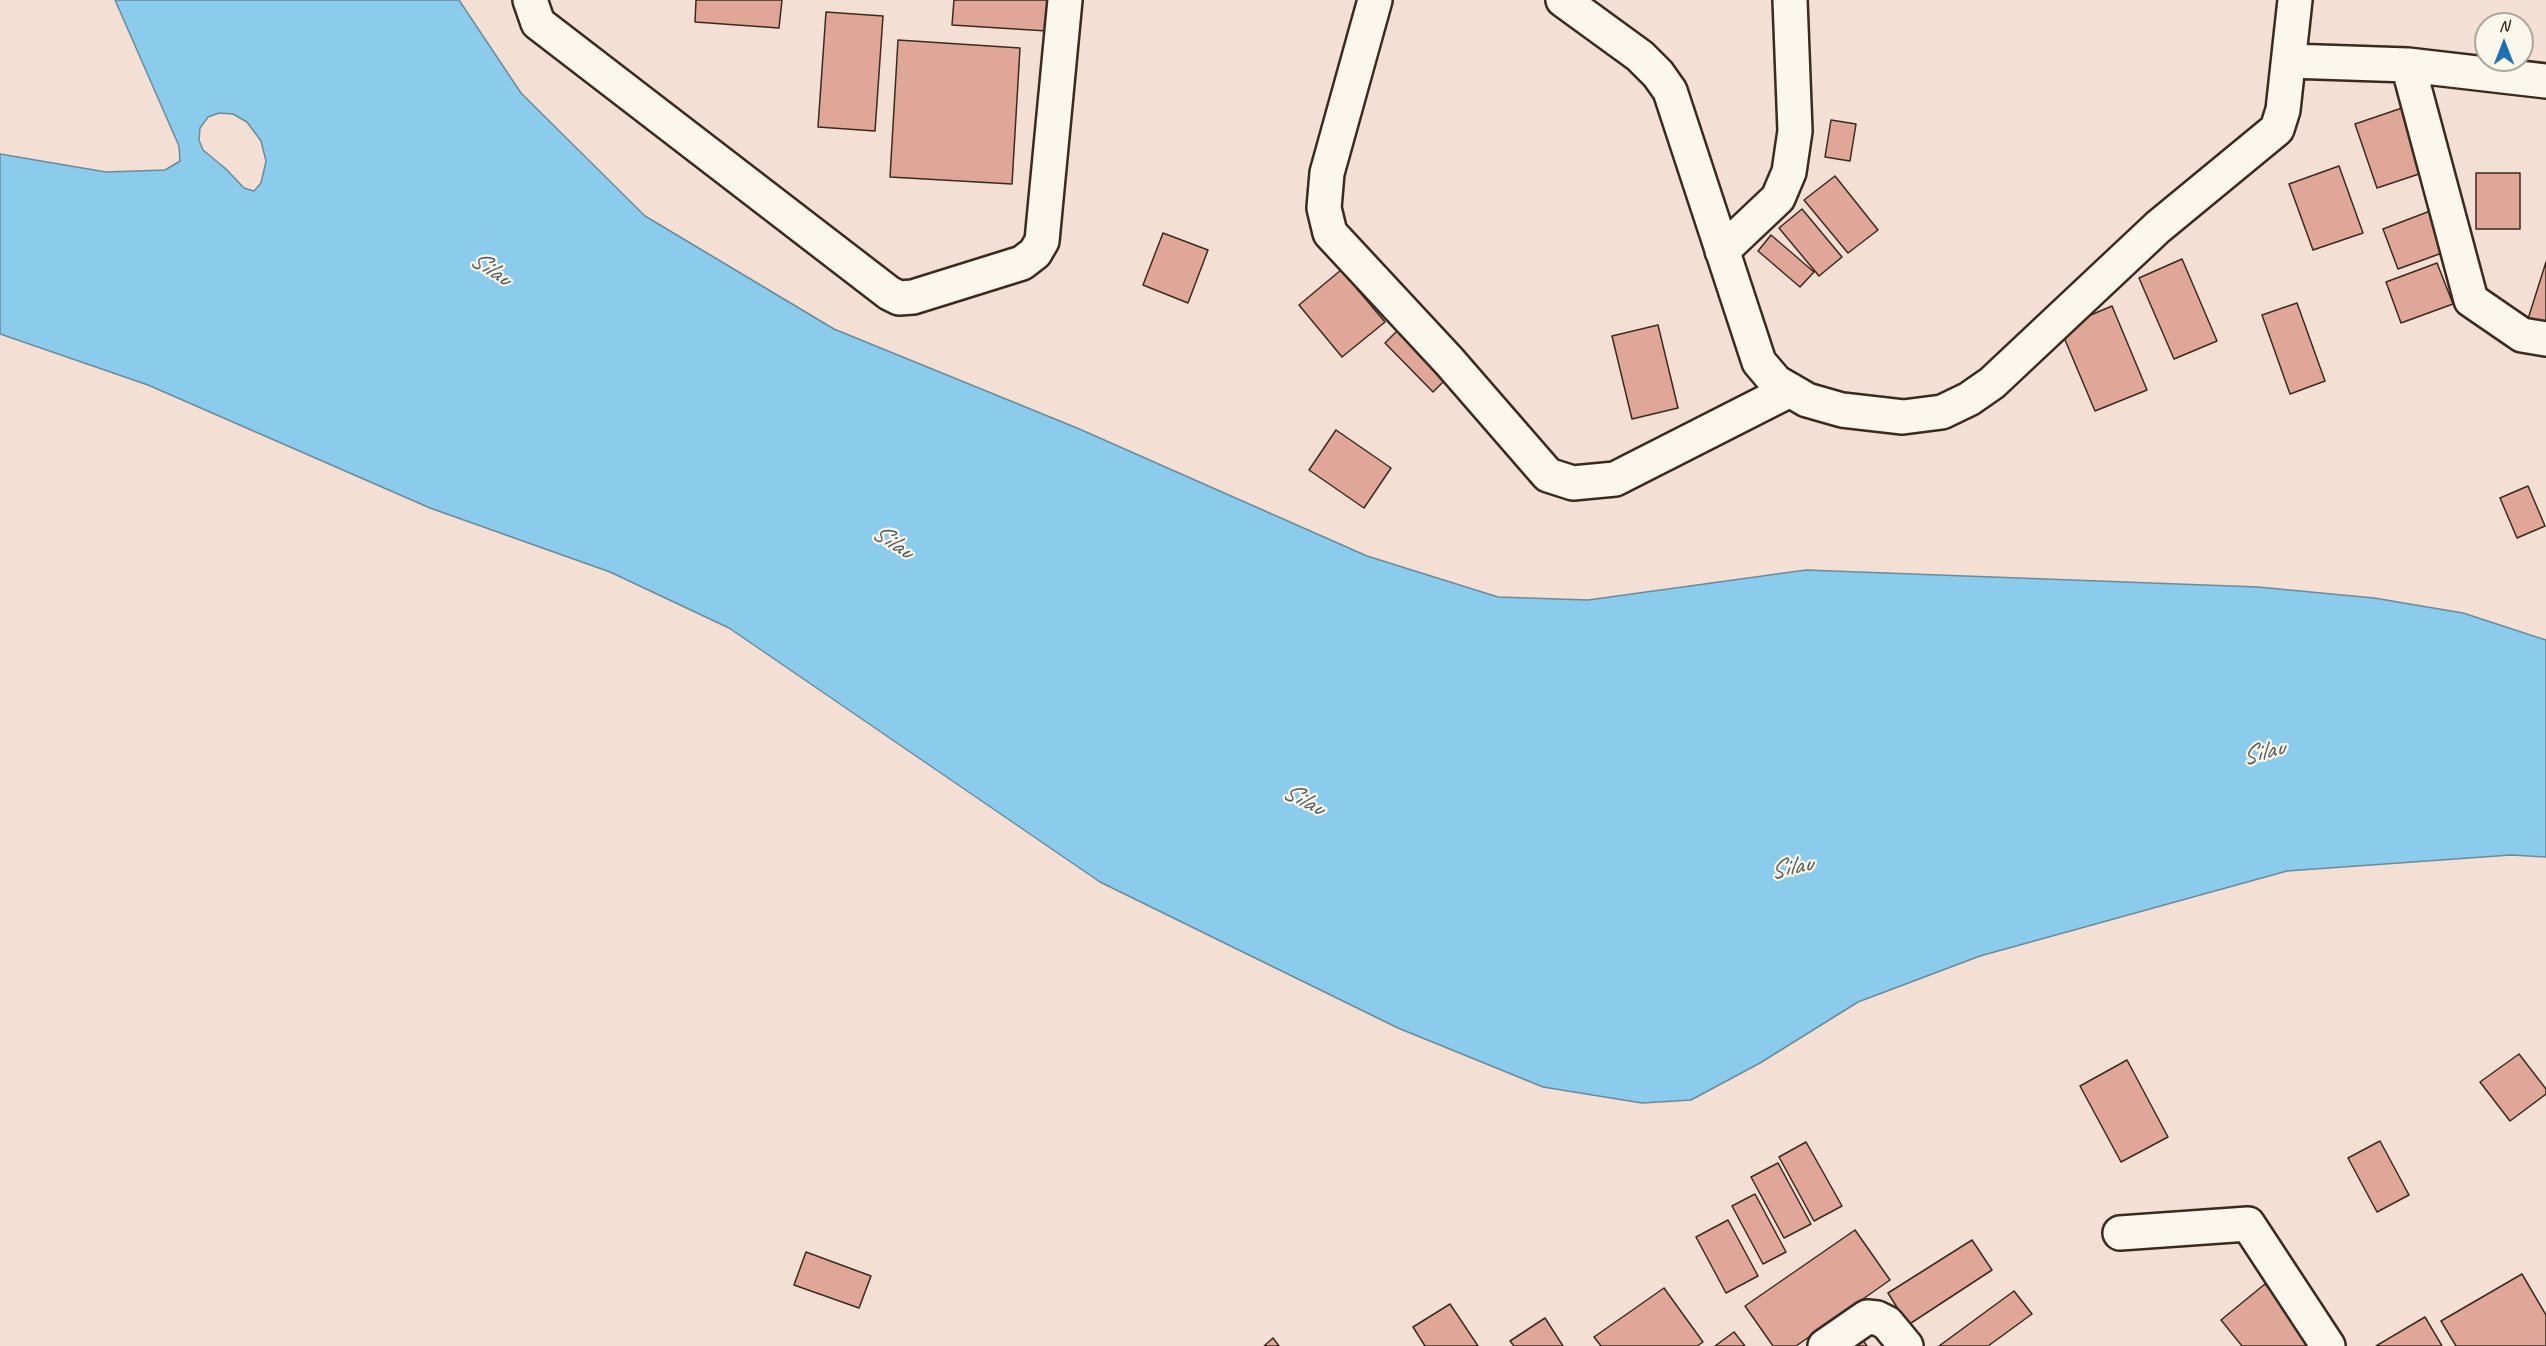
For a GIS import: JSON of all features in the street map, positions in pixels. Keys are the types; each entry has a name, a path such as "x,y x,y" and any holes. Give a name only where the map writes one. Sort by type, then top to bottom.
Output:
{"street":[{"path":"530,0 538,24 899,298 913,297 1022,263 1035,253 1042,241 1065,0"},
{"path":"1375,0 1327,173 1324,208 1330,232 1449,361 1548,475 1573,483 1615,479 1790,390"},
{"path":"1563,0 1640,56 1658,74 1670,92 1759,362 1776,382 1807,400 1842,410 1903,417 1942,412 1969,399 1992,383 2158,227 2277,129 2283,110 2295,0"},
{"path":"1722,251 1778,198 1789,172 1795,131 1790,0"},
{"path":"2289,61 2408,65 2546,81"},
{"path":"2408,65 2471,300 2522,335 2546,339"},
{"path":"2120,1233 2248,1224 2328,1346"},
{"path":"1825,1346 1867,1317 1877,1318 1887,1323 1906,1346"}],"water":[{"name":"Silau","path":"115,0 459,0 521,93 645,216 834,329 1077,428 1367,556 1498,597 1588,600 1806,570 2258,587 2374,598 2463,613 2546,640 2546,857 2511,855 2287,871 1980,956 1858,1002 1760,1063 1691,1100 1642,1103 1543,1087 1398,1028 1100,882 729,628 610,572 430,508 148,385 0,334 0,154 106,172 165,170 180,161 179,146","holes":["219,113 233,114 247,122 261,141 266,161 261,183 254,191 244,188 203,150 199,140 200,128 208,117"]}],"building":[{"path":"696,0 782,0 779,28 695,22"},
{"path":"954,0 1049,0 1047,31 952,25"},
{"path":"826,12 883,16 875,131 818,127"},
{"path":"898,40 1020,48 1012,184 890,177"},
{"path":"2402,108 2425,172 2377,188 2355,124"},
{"path":"1831,120 1856,124 1850,161 1825,157"},
{"path":"2339,166 2363,233 2313,250 2289,184"},
{"path":"2476,173 2520,173 2520,229 2476,229"},
{"path":"1835,176 1878,230 1848,253 1804,200"},
{"path":"2438,208 2453,249 2398,269 2383,229"},
{"path":"1802,209 1842,257 1819,276 1779,228"},
{"path":"1163,233 1208,250 1188,303 1143,285"},
{"path":"1771,235 1814,272 1800,287 1758,251"},
{"path":"2182,259 2217,341 2174,359 2139,278"},
{"path":"2546,262 2546,324 2528,319"},
{"path":"2437,263 2453,304 2401,323 2386,282"},
{"path":"1341,270 1385,322 1342,357 1299,305"},
{"path":"2297,303 2325,381 2290,394 2262,315"},
{"path":"2112,306 2147,390 2095,411 2060,328"},
{"path":"1403,325 1451,374 1433,392 1385,343"},
{"path":"1658,325 1678,408 1632,419 1612,336"},
{"path":"1336,430 1391,468 1364,508 1309,470"},
{"path":"2528,486 2545,526 2517,538 2500,498"},
{"path":"2519,1054 2546,1089 2546,1094 2510,1121 2480,1082"},
{"path":"2127,1060 2168,1137 2121,1162 2080,1086"},
{"path":"2380,1141 2409,1195 2377,1212 2348,1158"},
{"path":"1806,1142 1842,1206 1814,1221 1779,1157"},
{"path":"1778,1163 1811,1224 1784,1238 1751,1177"},
{"path":"1755,1194 1786,1252 1763,1264 1732,1206"},
{"path":"1728,1220 1758,1276 1726,1293 1696,1237"},
{"path":"1855,1230 1890,1280 1796,1346 1773,1346 1745,1306"},
{"path":"1972,1240 1992,1270 1908,1325 1888,1293"},
{"path":"806,1252 871,1276 859,1308 794,1285"},
{"path":"2522,1274 2546,1315 2546,1346 2456,1346 2441,1321"},
{"path":"2265,1284 2318,1346 2242,1346 2221,1320"},
{"path":"1664,1288 1703,1342 1697,1346 1601,1346 1594,1337"},
{"path":"2014,1291 2032,1314 1988,1346 1939,1346"},
{"path":"1450,1304 1478,1346 1425,1346 1413,1327"},
{"path":"2425,1317 2442,1346 2376,1346"},
{"path":"1545,1318 1563,1346 1514,1346 1510,1341"},
{"path":"1734,1332 1745,1346 1715,1346"},
{"path":"1860,1336 1867,1346 1847,1346"},
{"path":"1273,1338 1279,1346 1264,1346"}]}
